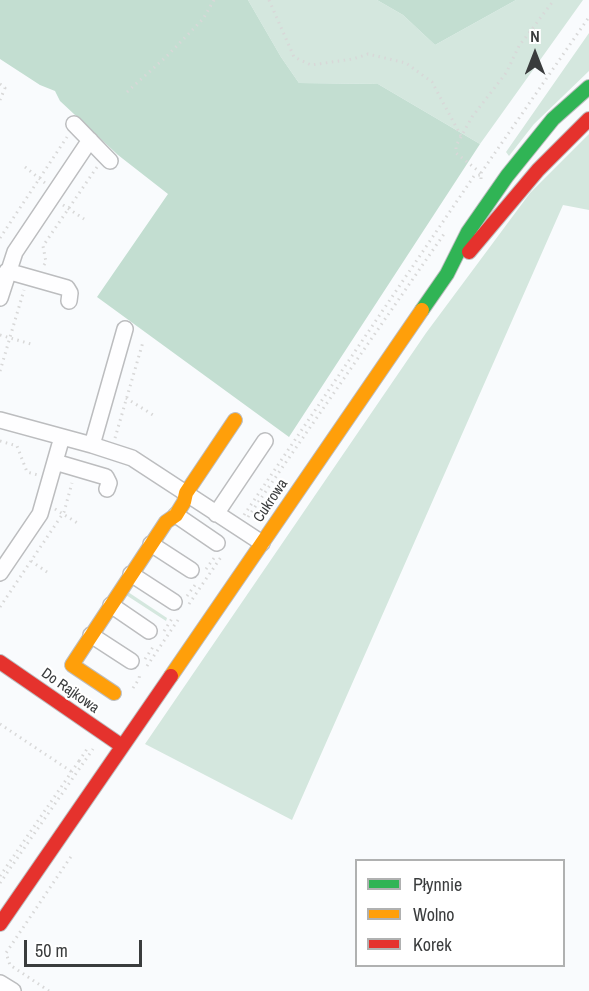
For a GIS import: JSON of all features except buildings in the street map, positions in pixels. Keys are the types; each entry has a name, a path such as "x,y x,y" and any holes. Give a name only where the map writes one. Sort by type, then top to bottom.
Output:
{"street":[{"name":"Cukrowa","path":"0,924 447,274 468,232 520,159 553,119 589,87"},
{"name":"Cukrowa","path":"447,274 482,237 538,170 589,119"},
{"path":"73,127 108,158"},
{"path":"0,298 15,252 90,140"},
{"path":"6,277 67,288 70,293 69,301"},
{"path":"92,445 125,329"},
{"path":"0,420 132,458 262,543"},
{"path":"121,694 72,665 166,522 176,515 184,502 186,493 235,420"},
{"path":"0,573 40,514 62,437"},
{"path":"216,514 265,441"},
{"path":"55,462 106,477 109,483 107,489"},
{"path":"176,515 219,549"},
{"path":"151,544 199,573"},
{"path":"131,574 178,605"},
{"path":"111,605 156,635"},
{"path":"91,635 135,670"},
{"name":"Do Rajkowa","path":"0,662 122,746"},
{"path":"0,983 13,991"}],"path":[{"path":"127,92 203,19 214,0"},
{"path":"269,0 294,57 311,65 353,59 368,54 406,63 432,82 461,136"},
{"path":"482,181 481,174 456,153 456,146 472,117 506,73 519,46 555,0"},
{"path":"237,528 474,176 481,174 589,17"},
{"path":"0,84 5,88 0,100"},
{"path":"0,238 73,127"},
{"path":"43,267 46,262 44,246 108,158"},
{"path":"25,167 69,209 84,219"},
{"path":"237,528 449,227"},
{"path":"0,371 25,288 6,277"},
{"path":"0,334 31,344"},
{"path":"106,393 125,398 153,416"},
{"path":"0,441 17,446 27,472 51,478"},
{"path":"62,513 79,524"},
{"path":"135,670 141,666 156,635 199,573 219,549"},
{"path":"135,670 144,670 219,549"},
{"path":"0,607 30,562 47,572"},
{"path":"121,694 139,679 135,670"},
{"path":"0,724 72,772"},
{"path":"79,761 101,732"},
{"path":"0,883 101,732"},
{"path":"6,953 10,965 49,991"}],"green space":[{"path":"0,0 248,0 299,83 378,84 480,144 289,437 97,297 168,194 118,155 60,101 55,91 40,85 0,59"},
{"path":"248,0 377,0 403,15 435,45 516,0 583,0 480,144 378,84 299,83"},
{"path":"377,0 516,0 435,45 403,15"},
{"path":"589,33 589,71 534,124 509,156 506,152"},
{"path":"589,134 589,210 563,205 292,820 145,744 426,333 530,193"},
{"path":"128,592 167,618 166,621 126,595"}],"traffic: fast":[{"path":"422,310 447,274 468,232 507,176 553,119 589,87"}],"traffic: slow":[{"path":"171,676 422,310"},
{"path":"114,693 72,665 166,522 176,515 184,502 186,493 235,420"}],"traffic: jam":[{"path":"469,252 538,170 589,119"},
{"path":"0,662 122,746"},
{"path":"0,924 171,676"}]}
